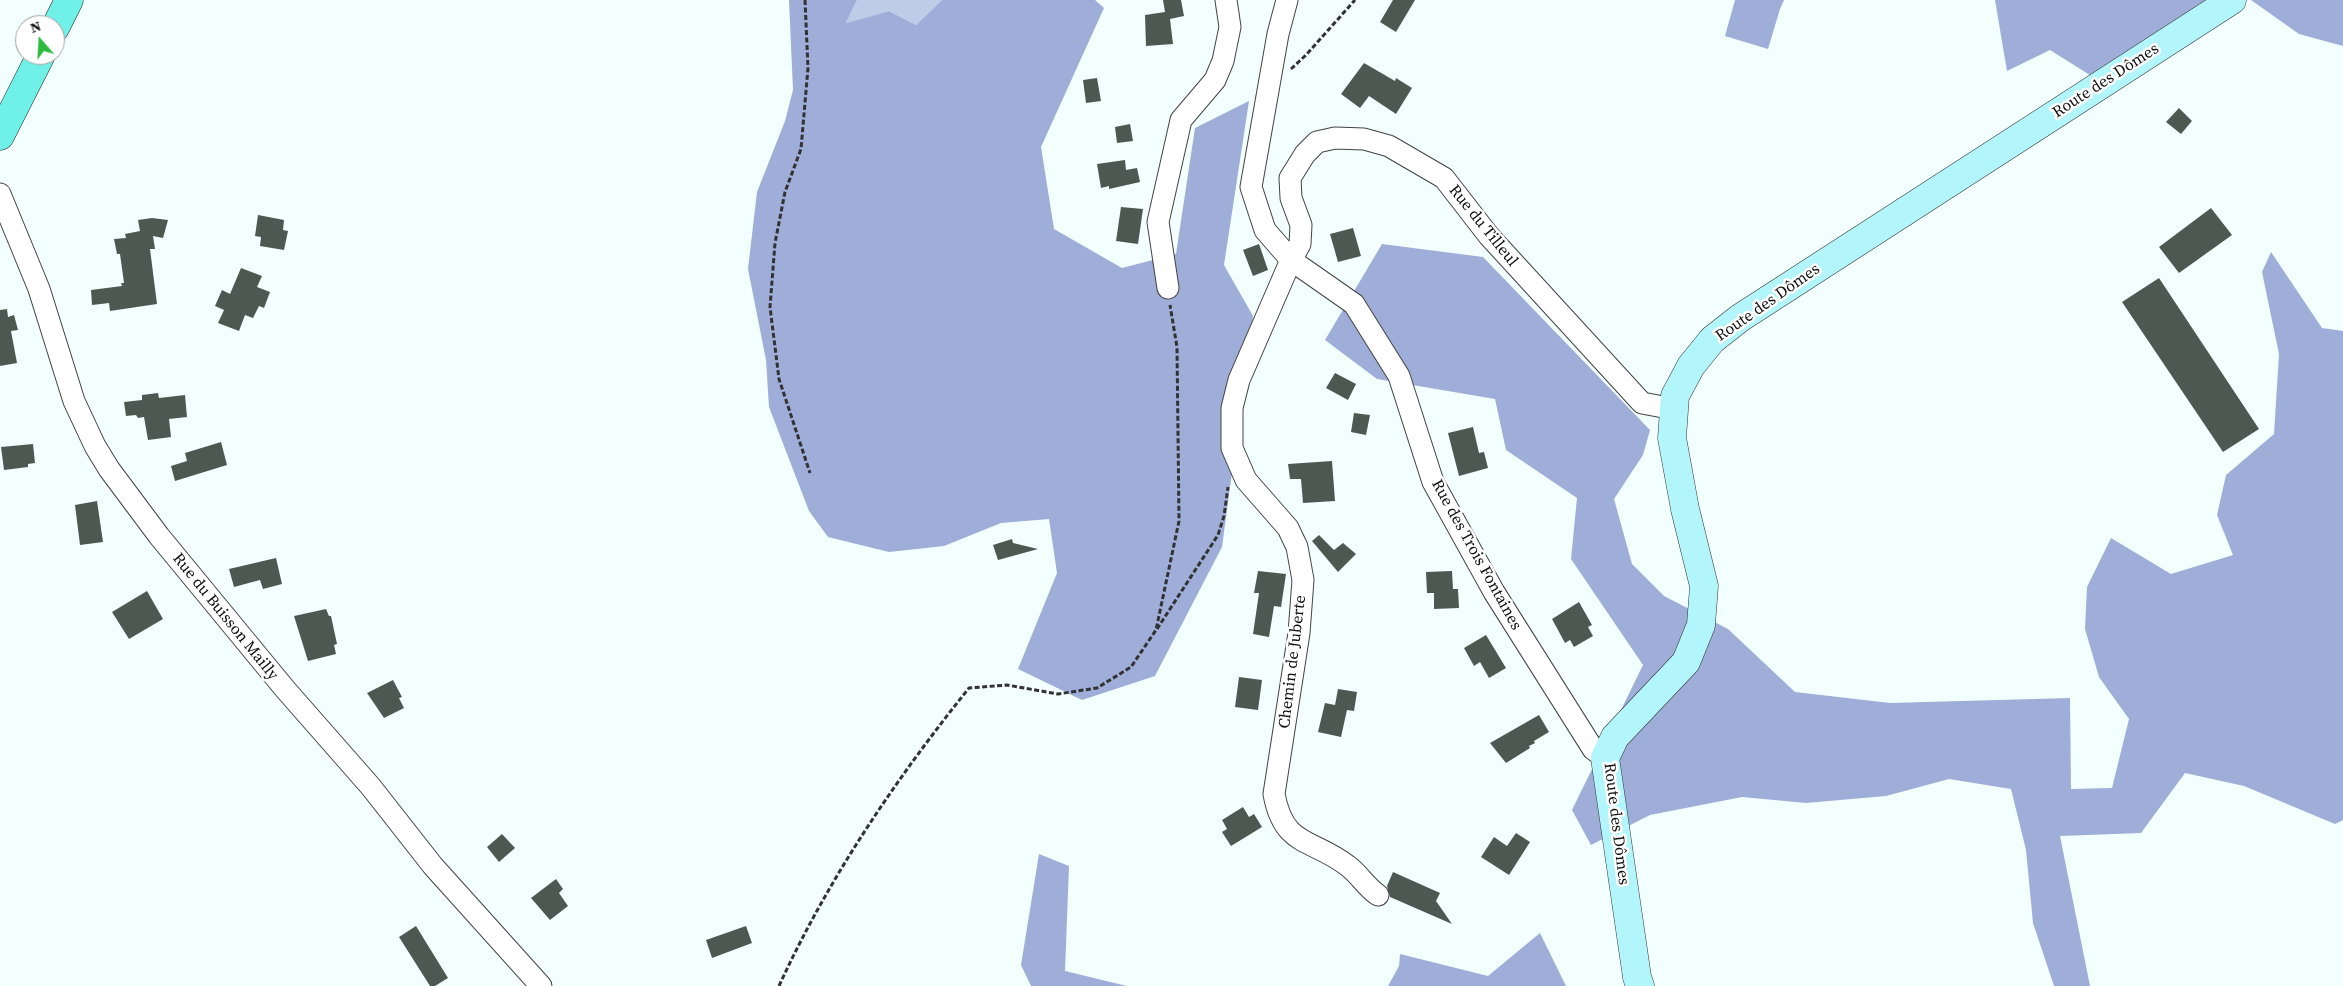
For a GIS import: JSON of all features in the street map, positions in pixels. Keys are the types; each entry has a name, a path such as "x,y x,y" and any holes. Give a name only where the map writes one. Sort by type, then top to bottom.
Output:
{"main road":[{"path":"62,15 69,0"},
{"path":"0,136 36,65"}],"street":[{"path":"1168,288 1158,222 1181,120 1215,80 1223,60 1230,27 1226,0"},
{"name":"Rue des Trois Fontaines","path":"1287,0 1278,34 1251,187 1265,230 1291,260 1354,304 1399,376 1433,482 1490,584 1593,749 1606,758"},
{"name":"Route des Dômes","path":"1640,986 1637,977 1606,758 1615,736 1686,662 1701,625 1704,586 1685,509 1672,438 1675,396 1691,366 1712,340 1740,318 2232,0"},
{"name":"Rue du Tilleul","path":"1291,260 1300,244 1301,225 1291,198 1290,178 1305,154 1317,142 1335,138 1364,138 1389,146 1444,178 1489,236 1642,403 1674,409"},
{"name":"Rue du Buisson Mailly","path":"0,194 39,289 74,401 95,446 109,469 165,543 279,682 371,788 433,866 541,986"},
{"name":"Chemin de Juberte","path":"1291,260 1239,380 1232,408 1232,448 1246,480 1288,528 1297,546 1303,580 1299,633 1274,794 1278,814 1292,835 1348,866 1366,886 1378,895"}],"path":[{"path":"805,0 808,68 801,149 785,192 777,234 770,308 779,379 810,473"},
{"path":"1270,87 1306,55 1355,0"},
{"path":"1156,630 1179,521 1177,346 1168,288"},
{"path":"779,986 799,942 858,840 939,725 969,688 1007,685 1058,694 1097,688 1131,667 1218,535 1224,516 1231,473 1237,458"}],"shaded area":[{"path":"789,0 857,0 846,23 889,11 916,25 942,0 1095,0 1104,8 1041,147 1054,229 1122,268 1176,254 1195,128 1249,101 1224,265 1253,316 1222,547 1155,676 1082,700 1018,669 1057,573 1049,519 1001,523 944,546 889,552 828,537 809,511 769,407 766,360 748,269 757,192 785,121 793,90"},
{"path":"857,0 942,0 916,25 889,11 846,23"},
{"path":"1735,0 1784,0 1768,49 1725,36"},
{"path":"1995,0 2213,0 2093,77 2050,50 2007,71"},
{"path":"2251,0 2343,0 2343,46 2299,34"},
{"path":"1382,244 1483,257 1650,430 1643,455 1614,499 1632,564 1664,596 1728,629 1795,692 1890,703 2070,698 2071,789 2112,788 2129,719 2099,677 2085,629 2087,587 2111,538 2171,574 2233,555 2217,515 2226,475 2274,434 2279,354 2262,272 2271,252 2322,328 2343,331 2343,820 2335,824 2244,786 2185,773 2141,833 2060,836 2090,986 2054,986 2033,923 2026,850 2011,789 1949,779 1886,796 1806,803 1742,797 1650,815 1591,845 1572,810 1643,665 1571,559 1577,498 1506,450 1495,399 1377,379 1325,340"},
{"path":"1039,854 1069,866 1065,971 1127,986 1031,986 1021,965"},
{"path":"1540,933 1566,986 1388,986 1399,966 1400,954 1488,976"}],"building":[{"path":"1163,0 1181,0 1184,16 1170,19 1173,44 1146,46 1145,15 1165,12"},
{"path":"1393,0 1415,0 1396,32 1380,22"},
{"path":"1364,63 1395,81 1396,78 1412,88 1396,114 1369,96 1360,108 1341,94"},
{"path":"1097,78 1101,101 1086,103 1083,80"},
{"path":"2179,108 2192,121 2181,134 2166,122"},
{"path":"1130,124 1133,141 1117,143 1115,127"},
{"path":"1125,160 1126,170 1137,168 1140,182 1109,189 1109,186 1101,188 1097,164"},
{"path":"1121,207 1143,209 1138,244 1116,241"},
{"path":"2211,208 2232,235 2179,273 2159,247"},
{"path":"258,215 284,220 283,230 288,231 284,250 260,246 261,237 255,236"},
{"path":"152,218 168,220 163,238 153,236 155,249 150,249 157,304 110,311 109,303 92,305 91,290 122,286 121,283 124,283 120,254 117,254 114,239 126,238 125,234 140,231 138,220"},
{"path":"1353,228 1361,256 1338,262 1330,234"},
{"path":"1259,244 1268,270 1253,276 1243,250"},
{"path":"241,268 262,276 257,287 270,292 264,308 259,306 253,318 245,315 239,331 218,323 224,310 215,306 222,290 230,294"},
{"path":"2159,278 2259,429 2223,452 2122,302"},
{"path":"7,309 8,317 14,315 18,330 11,331 17,363 0,366 0,310"},
{"path":"1335,373 1356,384 1348,400 1326,388"},
{"path":"158,393 159,398 185,395 187,417 169,419 171,437 148,440 144,417 138,418 136,415 126,416 124,402 142,400 142,395"},
{"path":"1354,413 1370,415 1366,435 1351,432"},
{"path":"1473,427 1479,453 1484,452 1488,468 1459,476 1448,433"},
{"path":"221,442 227,465 175,481 171,466 187,461 185,453"},
{"path":"33,444 35,463 28,464 28,467 4,470 1,447"},
{"path":"1332,461 1335,501 1303,503 1301,479 1290,479 1288,464"},
{"path":"97,501 103,542 80,545 75,505"},
{"path":"1319,535 1334,550 1343,543 1356,554 1338,572 1312,541"},
{"path":"1012,539 1013,543 1038,549 998,560 993,545"},
{"path":"276,558 282,584 263,589 260,580 234,587 229,569"},
{"path":"1258,571 1286,574 1281,607 1274,606 1269,637 1253,634 1259,593 1254,593"},
{"path":"1452,571 1453,589 1458,589 1459,608 1434,609 1434,593 1427,593 1426,572"},
{"path":"147,591 163,619 129,639 112,612"},
{"path":"1579,602 1592,625 1588,627 1593,636 1574,647 1570,640 1565,643 1552,619"},
{"path":"326,609 329,616 331,616 337,644 334,645 336,654 308,661 294,616"},
{"path":"1486,635 1506,668 1489,678 1480,662 1474,666 1464,648"},
{"path":"1239,677 1262,680 1258,710 1235,707"},
{"path":"393,680 402,697 399,698 404,708 384,718 367,693"},
{"path":"1338,689 1357,692 1354,711 1347,710 1341,737 1318,732 1325,703 1335,705"},
{"path":"1539,715 1549,732 1534,741 1535,743 1529,746 1530,748 1506,763 1490,743"},
{"path":"1243,807 1249,817 1254,814 1262,827 1231,846 1222,832 1227,829 1222,820"},
{"path":"1516,833 1530,842 1509,875 1481,857 1494,837 1507,846"},
{"path":"502,834 515,848 499,862 487,847"},
{"path":"1393,872 1440,893 1436,901 1452,924 1390,897 1387,886"},
{"path":"556,879 563,889 559,893 568,906 550,920 531,898"},
{"path":"416,926 448,978 435,986 430,986 399,937"},
{"path":"746,926 752,943 712,958 706,940"}]}
